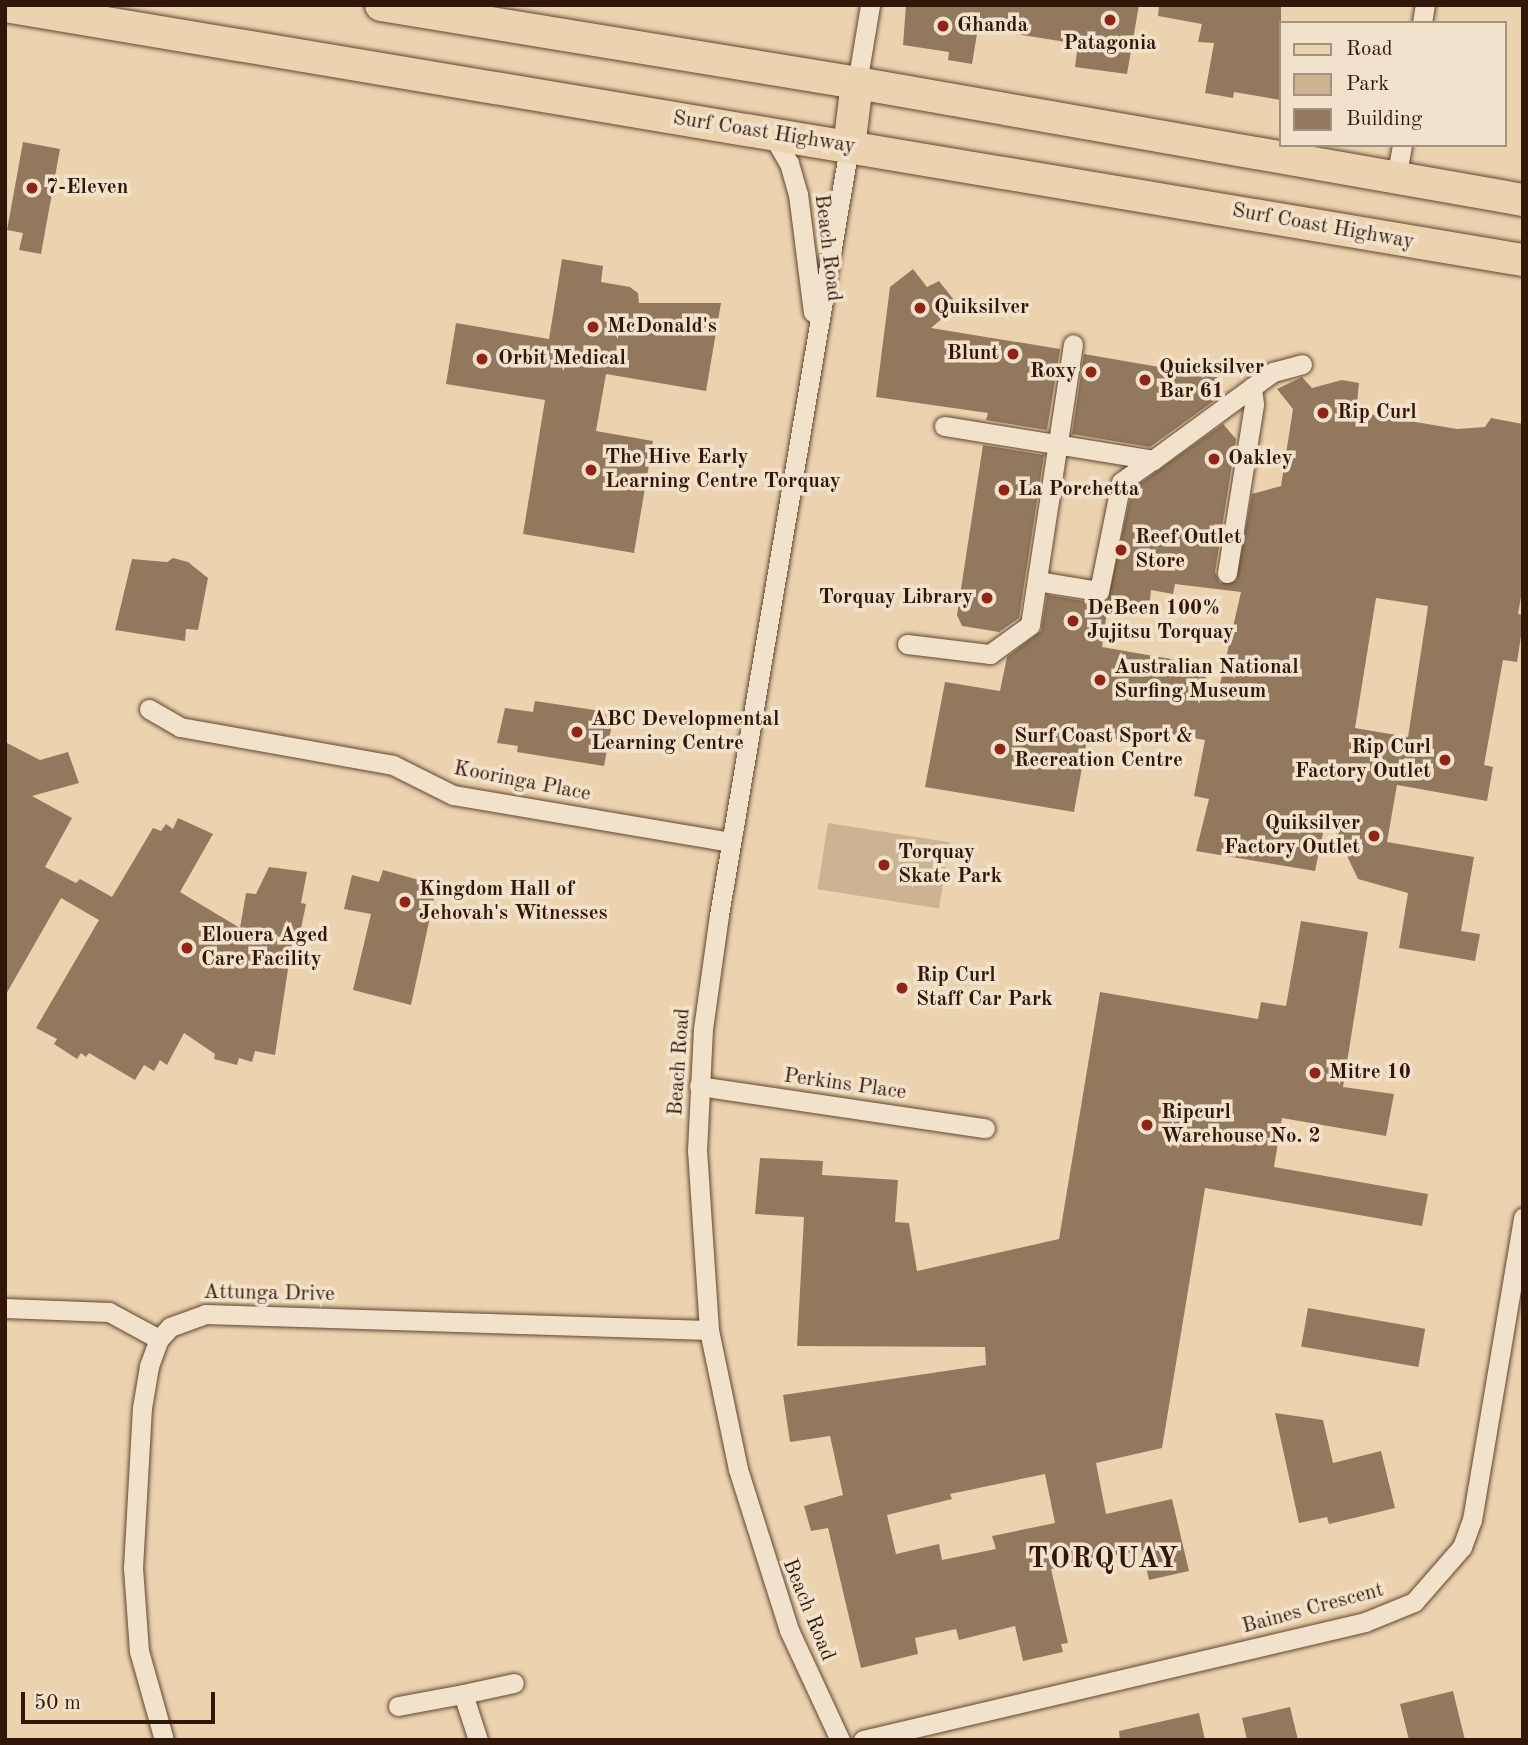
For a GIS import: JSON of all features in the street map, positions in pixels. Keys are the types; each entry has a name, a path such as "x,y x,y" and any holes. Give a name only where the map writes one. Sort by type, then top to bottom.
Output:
{"main road":[{"path":"381,5 482,13 857,83 1523,200"},
{"name":"Surf Coast Highway","path":"5,6 1523,260"},
{"path":"849,147 857,83"}],"street":[{"path":"857,83 870,5"},
{"name":"Beach Road","path":"772,134 789,163 807,243 813,296 812,373"},
{"name":"Beach Road","path":"840,1740 789,1630 761,1551 738,1469 709,1330 698,1211 699,1086 731,842 849,147"},
{"path":"1396,179 1402,147"},
{"path":"907,644 990,654 1030,625 1073,344"},
{"path":"1037,581 1099,591 1121,482 1273,372 1303,364"},
{"path":"1227,573 1254,404 1252,387"},
{"path":"944,426 1153,460"},
{"name":"Kooringa Place","path":"149,709 180,727 393,765 453,795 731,842"},
{"name":"Perkins Place","path":"699,1086 985,1128"},
{"name":"Baines Crescent","path":"863,1740 1365,1622 1414,1602 1462,1547 1472,1520 1523,1217"},
{"path":"5,1308 109,1312 159,1339 142,1408 133,1568 139,1651 164,1740"},
{"name":"Attunga Drive","path":"159,1339 182,1319 205,1314 709,1330"},
{"path":"398,1706 514,1683"},
{"path":"463,1694 478,1740"}],"green space":[{"name":"Torquay Skate Park","path":"828,823 949,842 939,908 818,889"}],"building":[{"path":"906,5 1139,5 1127,74 1075,67 1078,44 978,28 972,64 948,60 949,52 903,45"},
{"path":"1159,5 1281,5 1280,100 1234,92 1233,98 1205,93 1214,43 1198,42 1202,24 1158,16"},
{"path":"23,142 60,149 41,254 19,250 23,233 7,230"},
{"path":"562,259 603,266 601,282 630,287 638,293 639,303 721,303 706,391 606,374 596,431 653,441 634,553 523,534 545,400 446,384 456,323 549,339"},
{"path":"913,269 927,287 939,281 958,305 931,328 1060,349 1047,430 986,420 988,413 876,397 890,287"},
{"path":"1084,354 1217,377 1215,400 1150,447 1072,434"},
{"path":"1302,377 1312,388 1342,380 1359,383 1356,412 1457,429 1485,427 1491,418 1523,424 1523,585 1518,614 1523,615 1523,623 1517,662 1503,660 1484,765 1493,767 1487,801 1397,785 1387,842 1474,857 1461,931 1480,934 1475,961 1399,948 1408,893 1358,879 1327,814 1315,871 1196,851 1209,799 1194,796 1205,740 1119,726 1117,739 1088,734 1074,812 925,787 945,682 1000,691 1007,657 1041,631 1047,595 1103,604 1108,599 1132,489 1223,424 1236,439 1215,572 1220,583 1236,581 1252,494 1281,486 1293,409 1277,389","holes":["1175,584 1241,592 1218,693 1194,663 1102,647 1108,605 1149,611 1151,590 1173,594","1376,598 1428,606 1408,737 1355,728"]},
{"path":"983,445 1044,455 1019,618 999,632 962,626 957,615"},
{"path":"173,558 188,562 208,578 198,630 186,629 185,641 115,630 132,559 167,562"},
{"path":"535,701 614,713 604,766 517,752 518,746 497,743 505,708 533,712"},
{"name":"Elouera Aged Care Facility","path":"5,742 40,760 68,752 79,783 32,796 72,818 45,867 76,883 80,879 112,897 153,828 161,831 166,824 173,829 178,818 213,834 180,892 240,928 246,893 256,894 269,867 307,872 301,903 306,904 298,944 292,943 275,1055 255,1051 252,1062 239,1058 237,1065 214,1059 215,1054 184,1033 167,1065 160,1060 154,1071 144,1065 135,1080 89,1053 86,1057 81,1053 77,1059 54,1044 57,1039 36,1028 99,920 61,898 5,996"},
{"path":"383,870 437,885 411,1005 353,990 371,914 344,909 352,875 379,882"},
{"path":"1301,921 1368,932 1343,1087 1394,1094 1386,1136 1282,1118 1274,1167 1428,1194 1422,1226 1205,1188 1162,1448 1096,1463 1106,1514 1172,1499 1189,1571 1149,1580 1142,1550 1051,1569 1068,1643 1061,1644 1063,1652 1023,1661 1015,1626 959,1640 956,1629 915,1638 918,1654 861,1668 828,1528 811,1531 804,1506 843,1495 830,1436 790,1442 783,1395 986,1365 985,1347 797,1346 804,1217 755,1214 760,1158 823,1161 822,1175 898,1180 895,1222 909,1223 917,1271 1059,1239 1100,992 1258,1019 1261,1002 1286,1006","holes":["1045,1474 1055,1523 992,1536 996,1549 942,1560 939,1544 896,1554 887,1515 952,1499 950,1494"]},
{"path":"1308,1308 1425,1329 1418,1367 1301,1346"},
{"path":"1275,1413 1323,1420 1333,1463 1381,1451 1395,1508 1329,1524 1327,1517 1299,1523"},
{"path":"1453,1691 1465,1740 1409,1740 1400,1704"},
{"path":"1290,1707 1298,1740 1247,1740 1242,1718"},
{"path":"1199,1713 1205,1740 1120,1740 1119,1731"}],"place":[{"name":"Patagonia","path":"1110,20"},
{"name":"Ghanda","path":"943,26"},
{"name":"7-Eleven","path":"32,188"},
{"name":"Quiksilver","path":"920,308"},
{"name":"McDonald's","path":"593,327"},
{"name":"Blunt","path":"1013,354"},
{"name":"Orbit Medical","path":"482,359"},
{"name":"Roxy","path":"1091,372"},
{"name":"Quicksilver Bar 61","path":"1145,380"},
{"name":"Rip Curl","path":"1323,413"},
{"name":"Oakley","path":"1214,459"},
{"name":"The Hive Early Learning Centre Torquay","path":"591,470"},
{"name":"La Porchetta","path":"1004,490"},
{"name":"Reef Outlet Store","path":"1121,550"},
{"name":"Torquay Library","path":"987,598"},
{"name":"DeBeen 100% Jujitsu Torquay","path":"1073,621"},
{"name":"Australian National Surfing Museum","path":"1100,680"},
{"name":"ABC Developmental Learning Centre","path":"577,732"},
{"name":"Surf Coast Sport & Recreation Centre","path":"1000,749"},
{"name":"Rip Curl Factory Outlet","path":"1445,760"},
{"name":"Quiksilver Factory Outlet","path":"1374,836"},
{"name":"Torquay Skate Park","path":"884,865"},
{"name":"Kingdom Hall of Jehovah's Witnesses","path":"405,902"},
{"name":"Elouera Aged Care Facility","path":"187,948"},
{"name":"Rip Curl Staff Car Park","path":"902,988"},
{"name":"Mitre 10","path":"1315,1073"},
{"name":"Ripcurl Warehouse No. 2","path":"1147,1125"}],"district":[{"name":"TORQUAY","path":"1104,1560"}]}
